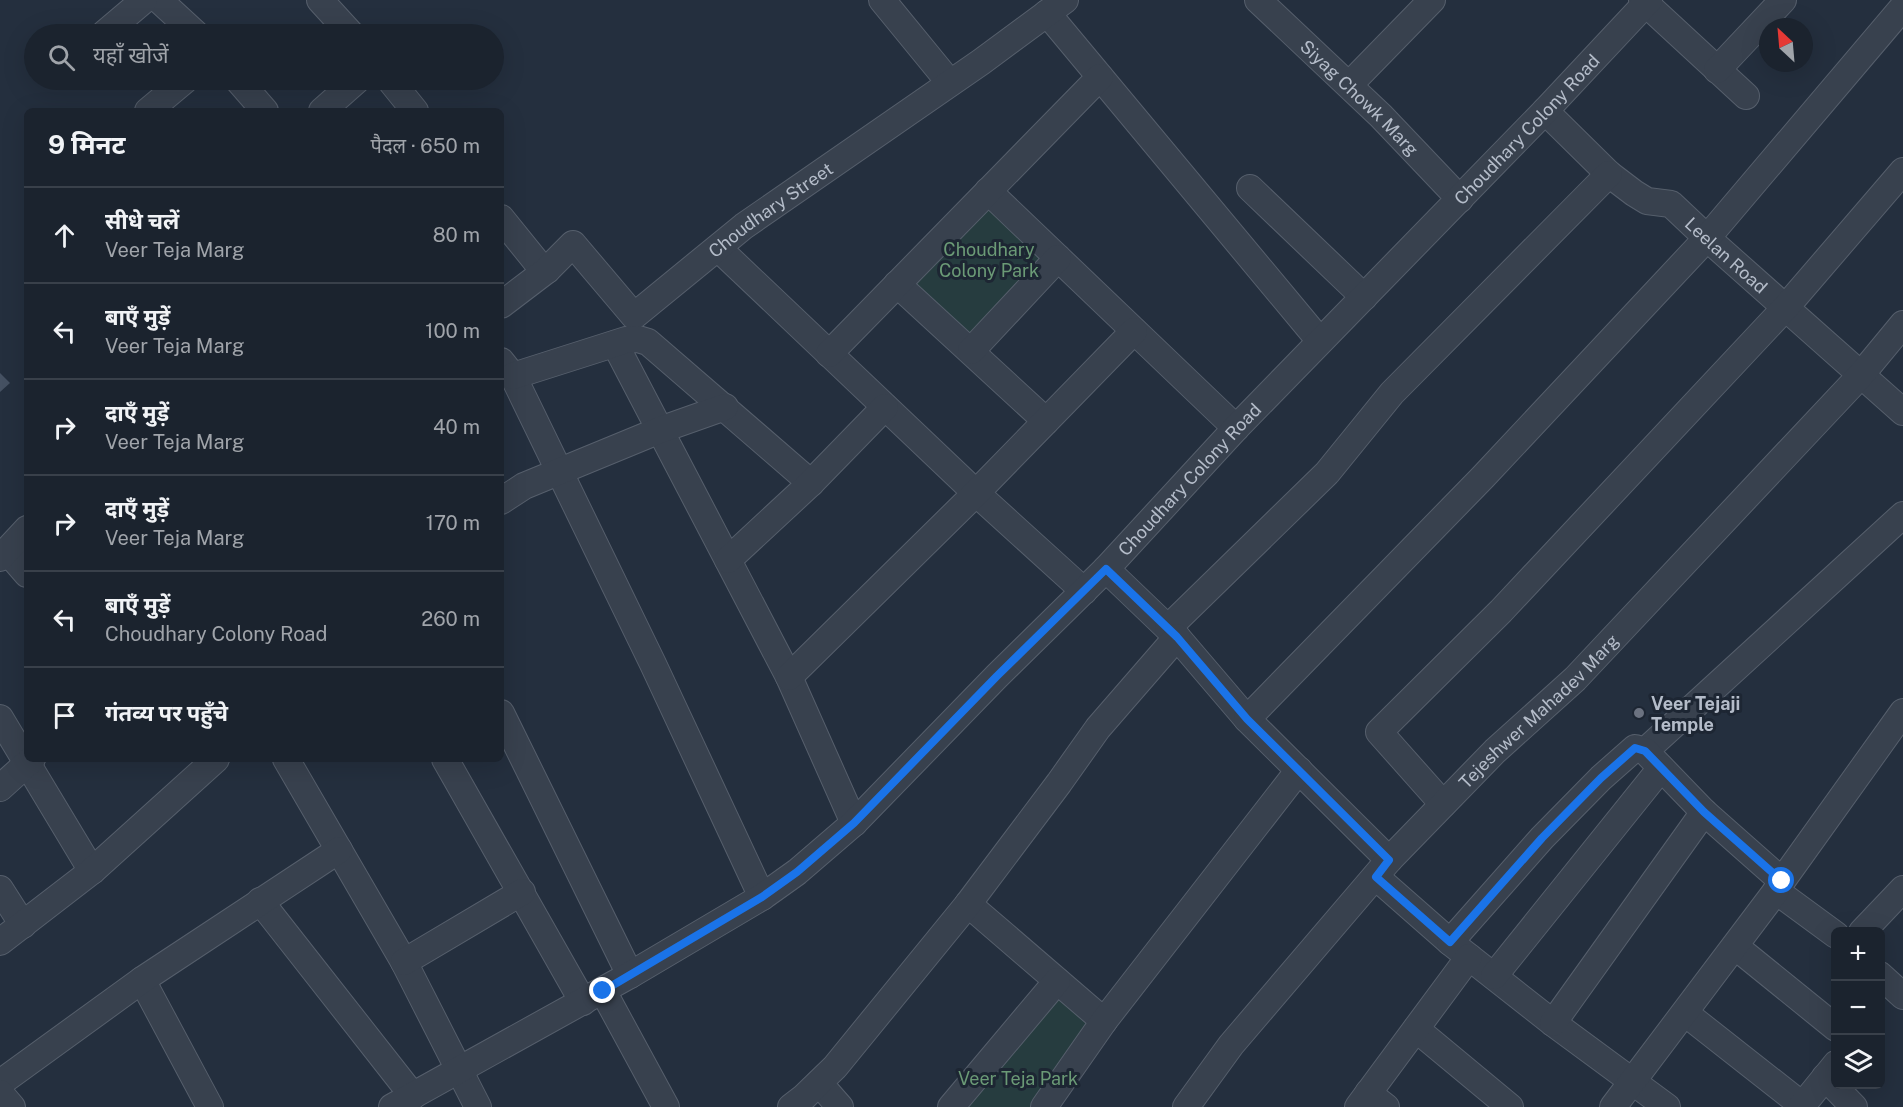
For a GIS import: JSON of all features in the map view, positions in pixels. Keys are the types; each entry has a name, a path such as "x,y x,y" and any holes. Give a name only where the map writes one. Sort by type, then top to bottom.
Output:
{"street":[{"path":"116,24 144,0"},
{"path":"159,0 185,24"},
{"path":"320,0 342,24"},
{"path":"882,0 950,83"},
{"name":"Siyag Chowk Marg","path":"1258,0 1381,116 1460,199"},
{"path":"1352,82 1432,0"},
{"path":"1717,70 1783,0"},
{"path":"1645,1 1746,96"},
{"name":"Choudhary Colony Road","path":"403,1101 630,975 762,897 797,872 854,823 997,676 1106,569 1236,428 1545,111 1645,1"},
{"path":"1057,4 1100,77 1320,342"},
{"name":"Choudhary Street","path":"504,303 547,270 573,244 634,316 754,220 950,83 1057,4"},
{"path":"1247,719 1483,477 1707,238 1903,7"},
{"path":"829,354 1100,77"},
{"path":"152,108 173,90"},
{"path":"247,90 262,108"},
{"path":"325,108 346,90"},
{"path":"398,90 413,108"},
{"name":"Leelan Road","path":"1545,111 1609,174 1647,201 1671,204 1903,412"},
{"path":"1443,804 1379,732 1501,611 1786,308 1903,171"},
{"path":"791,1107 835,1067 968,903 1098,728 1173,632 1327,473 1392,393 1609,174"},
{"path":"1250,188 1364,297"},
{"path":"988,191 1236,428"},
{"path":"504,222 539,265 547,270"},
{"path":"718,248 976,494 1084,591"},
{"path":"970,351 1058,258"},
{"path":"897,284 1046,421"},
{"name":"Tejeshwer Mahadev Marg","path":"1186,1107 1232,1045 1382,869 1495,751 1575,679 1862,374 1903,324"},
{"path":"789,677 976,494 1134,331"},
{"path":"762,897 652,664 507,369 638,339 648,342 725,406 811,483"},
{"path":"615,344 789,677 854,823"},
{"path":"504,499 524,486 725,406"},
{"path":"728,560 811,483 885,407"},
{"path":"1494,976 1653,759 1903,515"},
{"path":"24,532 4,554 24,571"},
{"path":"1106,569 1173,632 1247,719 1299,770 1382,869 1460,949 1553,1023 1667,1107"},
{"path":"1613,1107 1736,947 1903,712"},
{"path":"0,718 24,753"},
{"path":"504,719 630,975"},
{"path":"1371,1102 1416,1029 1460,949 1542,838 1601,778 1635,748 1653,759 1779,886 1831,931"},
{"path":"0,788 30,762 92,871"},
{"path":"0,942 92,871 213,762"},
{"path":"288,762 404,962 478,1107"},
{"path":"447,762 522,892 666,1107"},
{"path":"1044,1107 1104,1021 1299,770"},
{"path":"1553,1023 1704,812"},
{"path":"0,1083 141,980 339,850"},
{"path":"0,889 23,925"},
{"path":"1867,927 1903,889"},
{"path":"404,962 522,892"},
{"path":"260,901 403,1101"},
{"path":"968,903 1104,1021"},
{"path":"1736,947 1831,1024"},
{"path":"141,980 210,1107"},
{"path":"951,1107 1057,981"},
{"path":"1685,1013 1802,1106 1830,1070 1854,1107"},
{"path":"1416,1029 1510,1107"},
{"path":"819,1083 840,1107"},
{"path":"0,1093 12,1107"}],"green space":[{"name":"Choudhary Colony Park","path":"987,200 1052,259 968,341 908,286"},
{"name":"Veer Teja Park","path":"1051,993 1093,1026 1033,1107 959,1107"}],"building":[{"path":"0,373 10,383 0,392"}],"place":[{"name":"Veer Tejaji Temple","path":"1639,713"}],"route":[{"path":"603,991 762,897 797,872 854,823 997,676 1106,569 1177,637 1247,719 1389,860 1376,877 1450,942 1542,838 1601,778 1635,748 1645,751 1704,812 1782,881"}]}
